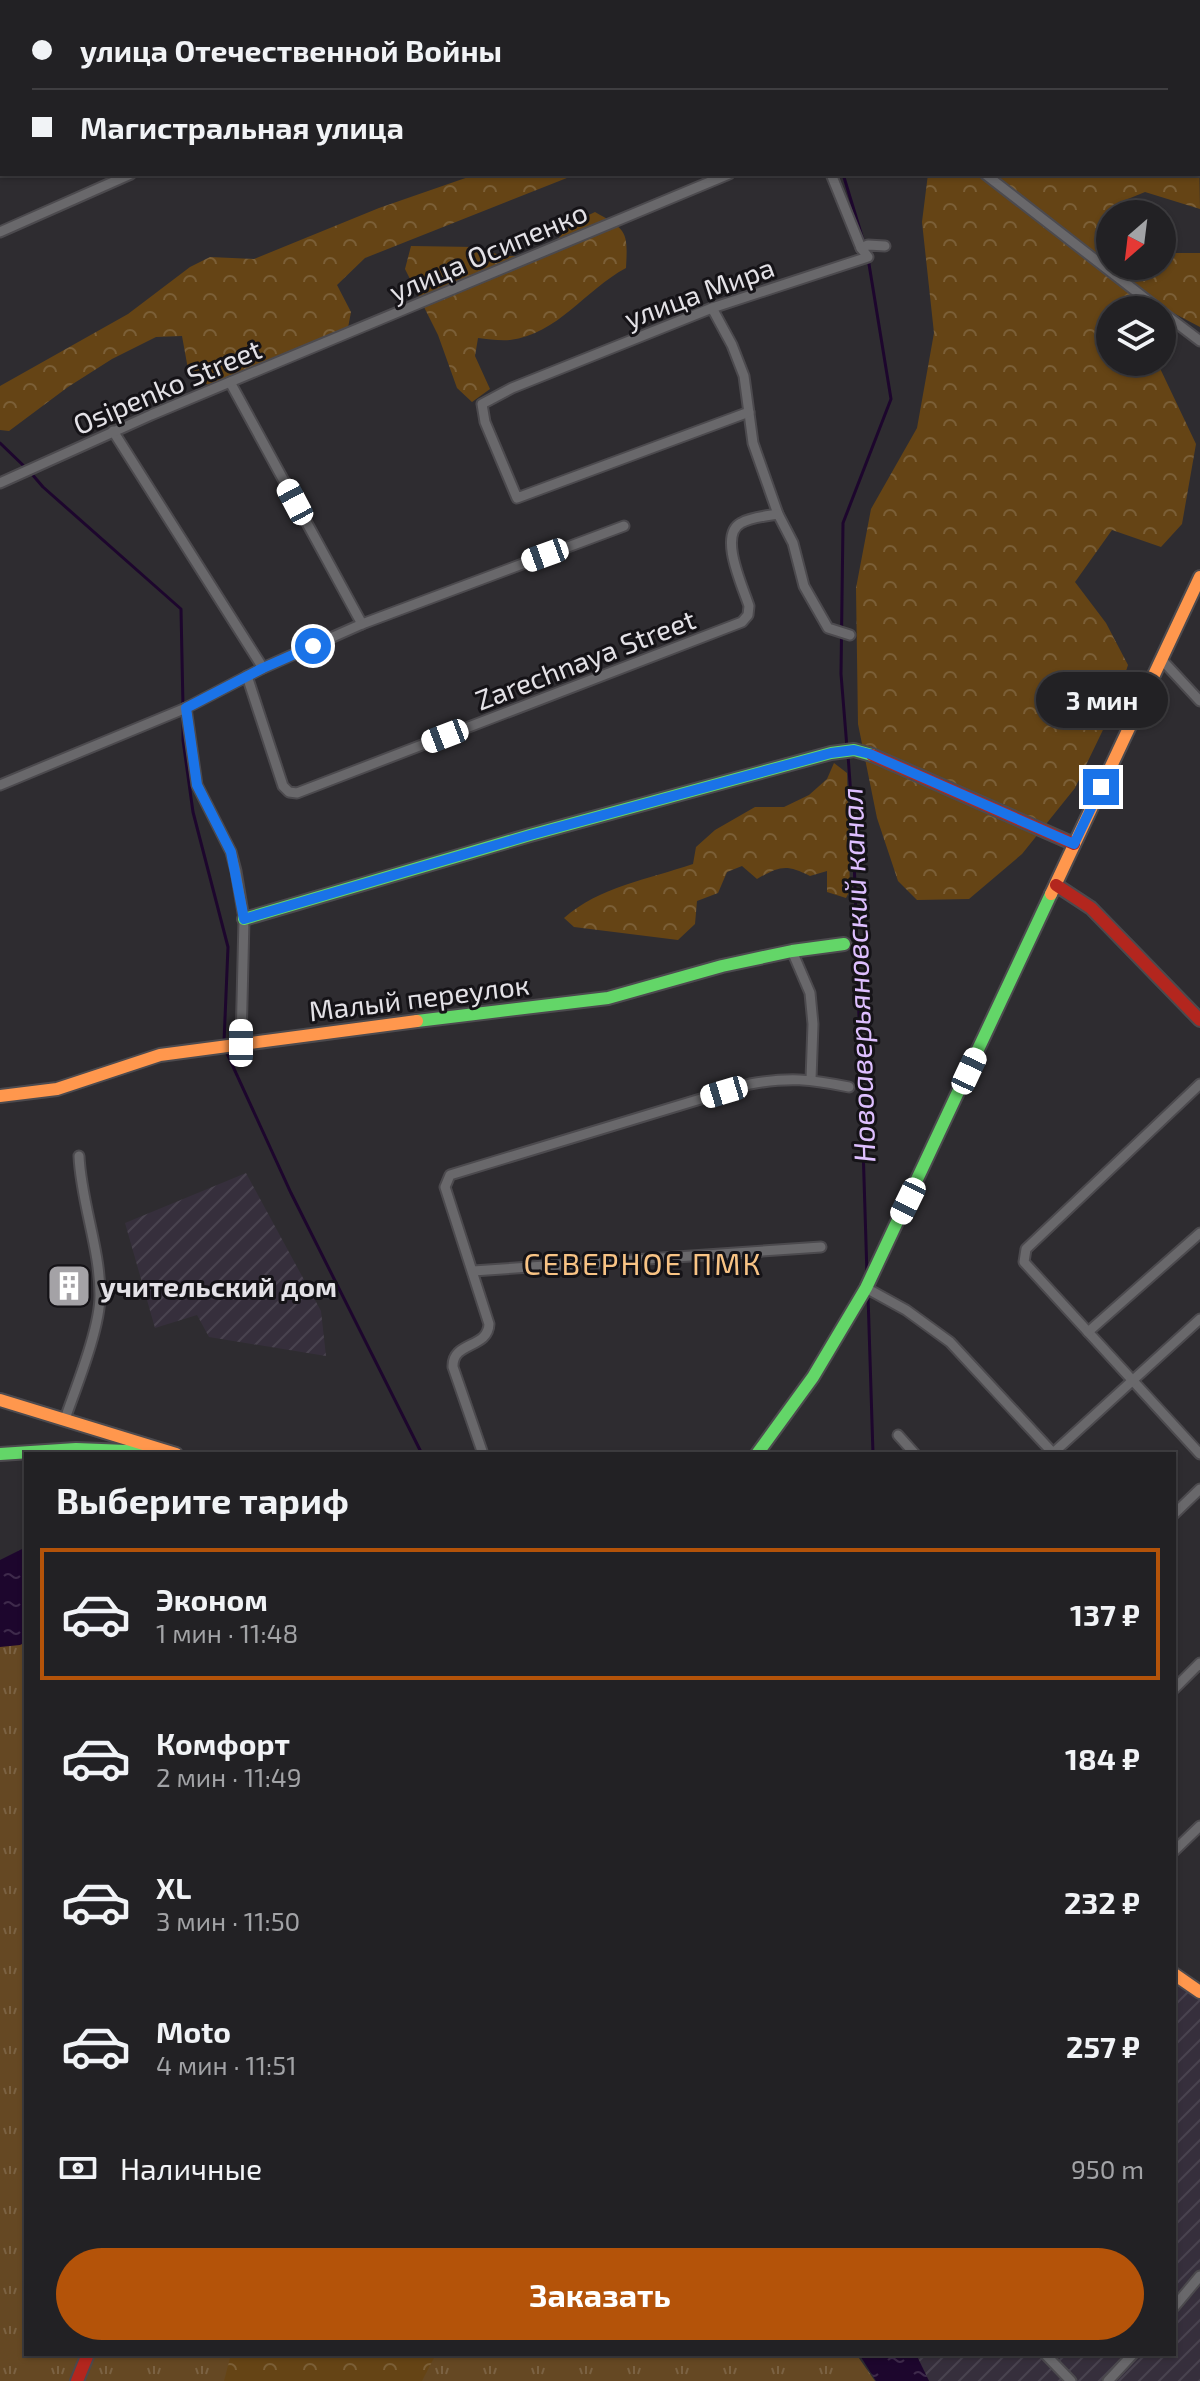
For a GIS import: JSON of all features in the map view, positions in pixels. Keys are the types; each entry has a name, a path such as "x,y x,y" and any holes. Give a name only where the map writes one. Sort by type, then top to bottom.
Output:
{"street":[{"path":"0,232 126,176"},
{"name":"Osipenko Street","path":"0,483 113,431 724,176"},
{"path":"832,176 861,248 868,245 885,246"},
{"path":"988,176 1142,296"},
{"name":"улица Мира","path":"749,412 517,498 485,422 482,404 512,388 712,308 868,257 861,248"},
{"path":"712,308 744,376 753,443 778,514 793,543 804,586 828,628 850,635"},
{"path":"1176,323 1200,341"},
{"path":"230,382 362,624"},
{"path":"113,431 263,668"},
{"name":"Zarechnaya Street","path":"247,676 283,786 289,792 297,793 742,622 748,615 749,606 731,550 730,537 742,522 778,514"},
{"path":"0,785 186,708 263,668 362,624 624,526"},
{"path":"758,1452 813,1377 866,1288 1200,577"},
{"path":"1162,660 1200,701"},
{"path":"186,708 197,785 231,852 244,919 241,1043"},
{"path":"244,919 530,835 831,753 854,750 870,754 1074,844"},
{"path":"1056,885 1091,908 1200,1020"},
{"name":"Малый переулок","path":"0,1096 57,1089 160,1055 608,998 722,966 844,944"},
{"path":"792,951 810,993 813,1024 811,1079"},
{"path":"482,1452 453,1367 453,1359 458,1351 484,1338 489,1333 489,1324 445,1187 450,1175 750,1084 783,1078 811,1079 849,1087"},
{"path":"1200,1084 1026,1249 1023,1256 1024,1262 1200,1454"},
{"path":"65,1419 82,1372 100,1296 80,1185 79,1156"},
{"path":"1088,1332 1200,1233"},
{"path":"473,1271 821,1247"},
{"path":"866,1288 906,1310 950,1342 1050,1452"},
{"path":"1054,1452 1200,1319"},
{"path":"0,1400 170,1452"},
{"path":"898,1435 913,1452"},
{"path":"26,1452 79,1448 138,1452"},
{"path":"0,1454 24,1452"},
{"path":"1176,1512 1200,1489"},
{"path":"1176,1687 1200,1663"},
{"path":"1176,1849 1200,1826"},
{"path":"1176,1975 1198,1985"},
{"path":"1176,2305 1200,2276"},
{"path":"77,2381 87,2356"},
{"path":"1047,2356 1071,2381"},
{"path":"1108,2381 1131,2356"}],"shaded area":[{"path":"246,1173 321,1311 326,1356 209,1337 197,1315 155,1328 125,1223"},
{"path":"1176,1978 1200,1993 1200,2381 929,2381 916,2356 1176,2356"}],"green space":[{"path":"471,176 572,176 365,258 337,285 351,312 346,338 208,385 188,369 182,336 156,337 112,359 68,387 9,431 0,430 0,386 128,314 190,267 210,257 254,259 379,208"},
{"path":"928,176 1199,176 1200,209 1145,192 1125,200 1096,200 1096,280 1176,280 1176,253 1200,253 1200,327 1176,314 1176,296 1096,296 1096,376 1164,376 1196,444 1182,524 1161,547 1112,530 1075,582 1106,623 1128,665 1114,707 1075,788 1022,854 969,899 917,900 898,881 877,818 858,724 856,588 871,509 917,428 934,333 922,222"},
{"path":"595,212 614,223 623,233 626,239 626,268 543,329 510,340 478,338 475,356 490,389 472,402 457,388 438,335 405,269 411,246 474,247 503,256 533,256 554,244 570,224"},
{"path":"834,763 847,773 850,890 846,898 827,892 827,871 810,876 783,868 757,879 742,866 727,872 718,893 697,901 695,924 678,940 574,927 564,918 609,891 693,864 696,847 715,830 755,807 784,807 809,795 827,779"},
{"path":"24,1641 24,2356 857,2356 875,2381 0,2381 0,1646"},
{"path":"230,2356 435,2356 422,2381 224,2381"}],"water":[{"path":"24,1548 24,1643 20,1645 0,1647 0,1560"},
{"path":"860,2356 917,2356 929,2381 876,2381"}],"waterway":[{"name":"Новоаверьяновский канал","path":"844,176 864,243"},
{"name":"Новоаверьяновский канал","path":"847,748 841,674 843,523 891,399 868,258"},
{"path":"0,443 26,468"},
{"path":"31,473 181,609 183,707"},
{"path":"183,719 193,812 228,947 224,1042"},
{"name":"Новоаверьяновский канал","path":"848,755 853,824 867,1275"},
{"path":"225,1049 291,1193 421,1452"},
{"name":"Новоаверьяновский канал","path":"868,1295 873,1452"}],"traffic: fast":[{"path":"244,919 530,835 831,753 854,750 872,755"},
{"path":"758,1452 813,1377 866,1288 1051,894"},
{"path":"417,1021 608,998 722,966 844,944"},
{"path":"30,1452 76,1449 152,1452"},
{"path":"0,1454 24,1452"}],"traffic: slow":[{"path":"1051,894 1200,577"},
{"path":"0,1096 57,1089 160,1055 417,1021"},
{"path":"0,1400 169,1452"},
{"path":"1176,1975 1200,1992"}],"traffic: jam":[{"path":"872,755 1074,844"},
{"path":"1056,885 1091,908 1200,1020"},
{"path":"77,2381 87,2356"}],"place":[{"name":"учительский дом","path":"69,1286"}],"district":[{"name":"СЕВЕРНОЕ ПМК","path":"643,1263"}],"route":[{"path":"313,646 186,708 197,785 231,852 244,919 530,835 831,753 854,750 870,754 1074,844 1101,787"}]}
